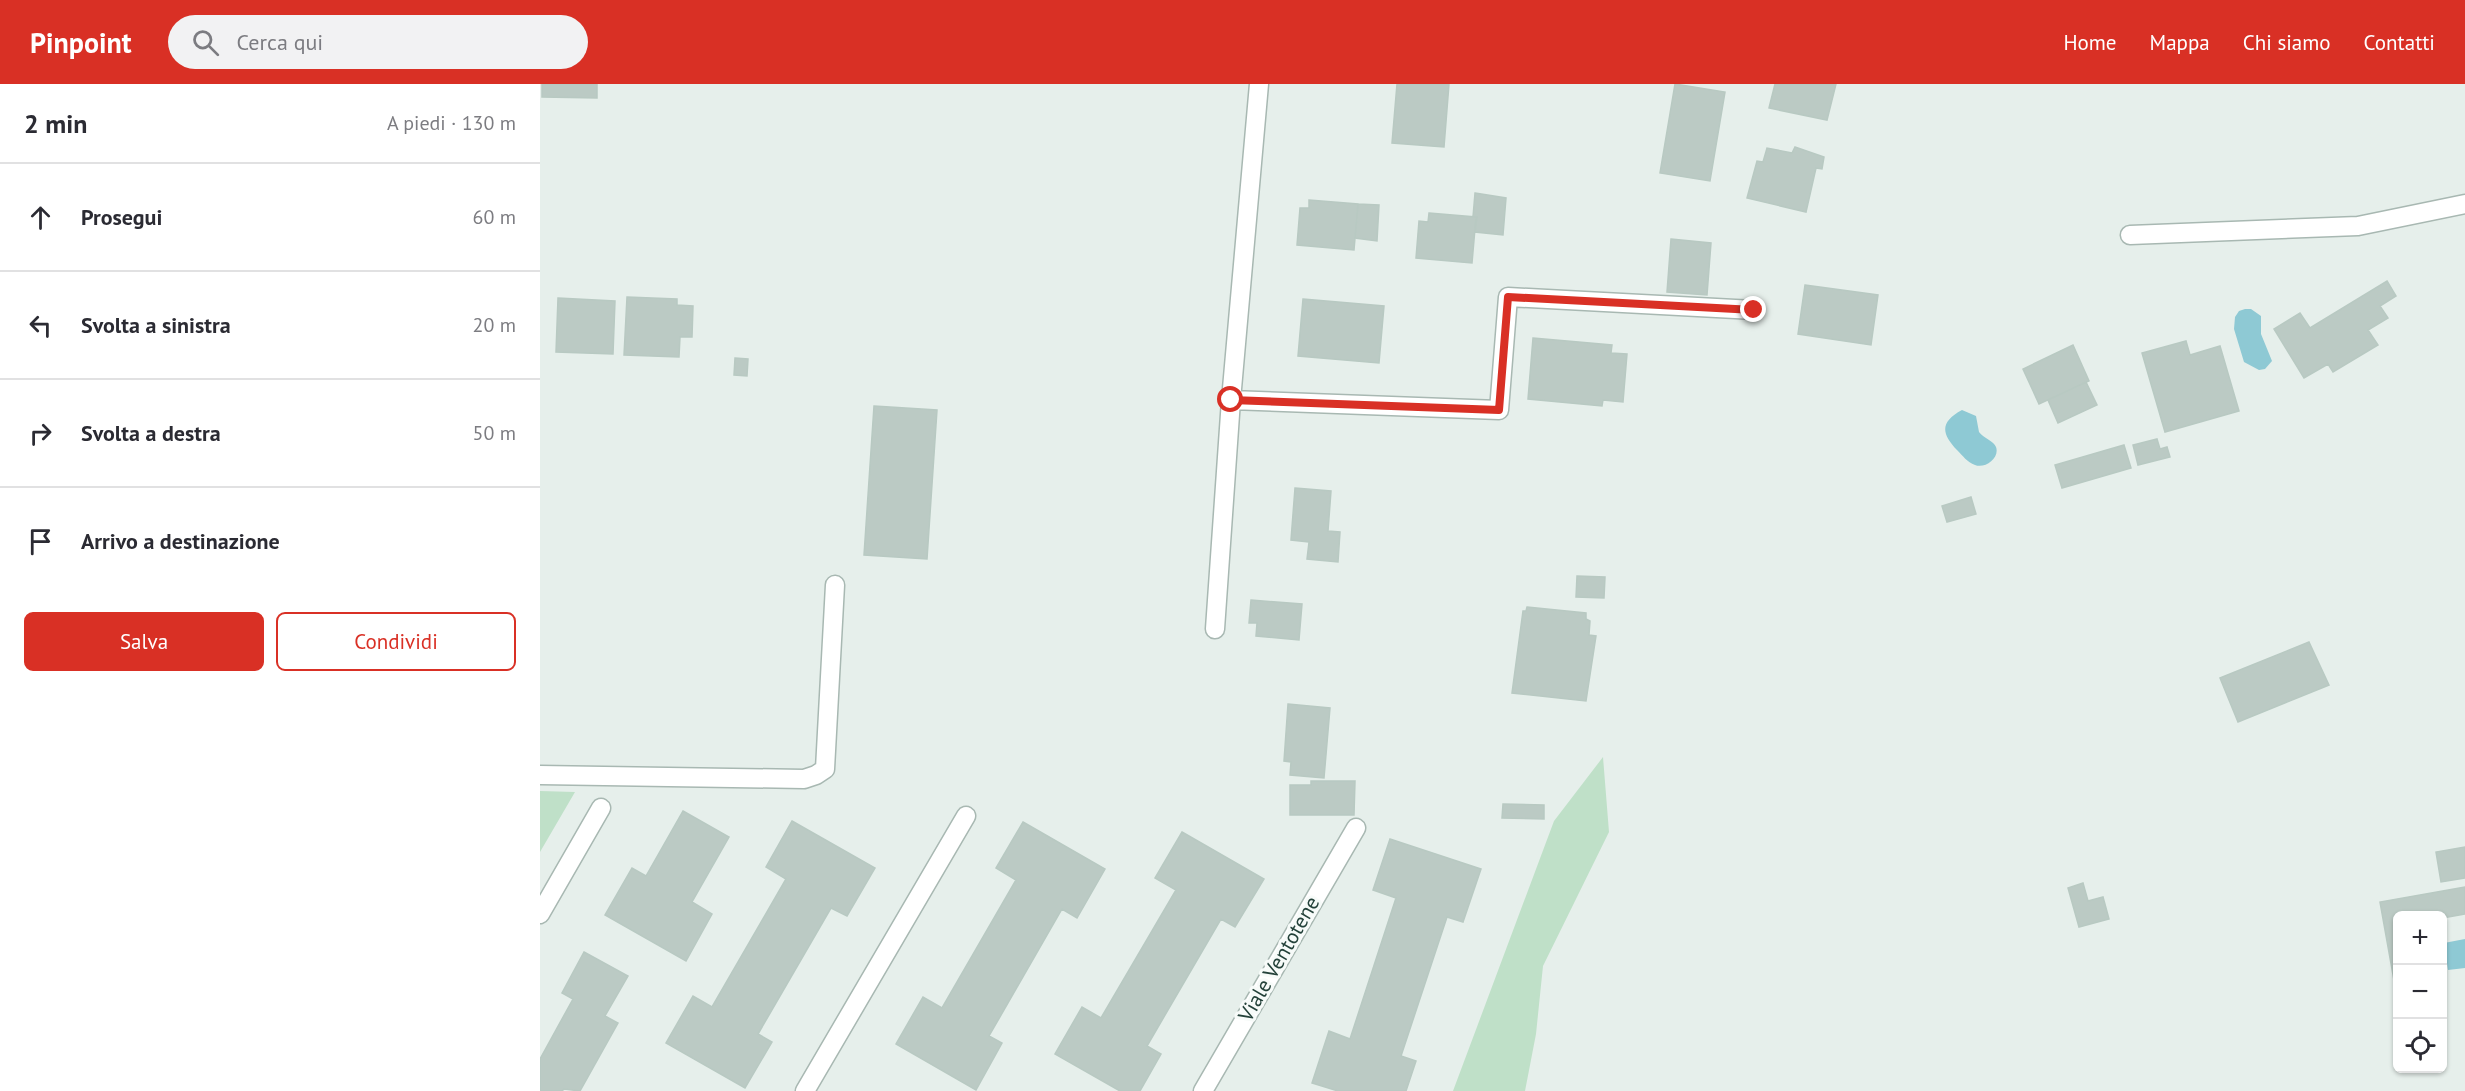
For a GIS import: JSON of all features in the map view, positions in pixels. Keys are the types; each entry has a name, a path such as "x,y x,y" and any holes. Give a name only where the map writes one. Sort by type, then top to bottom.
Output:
{"street":[{"path":"1215,629 1231,400 1259,84"},
{"path":"2130,235 2358,226 2465,204"},
{"path":"1231,400 1499,410 1508,297 1754,310"},
{"path":"540,775 804,779 816,775 825,769 835,585"},
{"path":"540,914 601,808"},
{"path":"806,1091 966,816"},
{"name":"Viale Ventotene","path":"1203,1091 1356,828"}],"green space":[{"path":"1603,757 1609,832 1543,966 1536,1034 1525,1091 1453,1091 1554,821"},
{"path":"540,791 575,792 540,852"}],"water":[{"path":"2251,309 2261,316 2261,334 2272,361 2265,369 2259,370 2244,362 2234,329 2235,317 2239,311"},
{"path":"1962,410 1976,416 1979,432 1996,447 1996,455 1991,462 1975,465 1965,459 1948,438 1945,428 1947,423"},
{"path":"2465,939 2465,968 2448,970 2447,942"}],"building":[{"path":"542,84 597,84 597,98 542,97"},
{"path":"1397,84 1449,84 1444,147 1392,143"},
{"path":"1675,84 1725,92 1710,181 1660,173"},
{"path":"1775,84 1836,84 1827,120 1769,108"},
{"path":"1795,147 1824,157 1822,169 1816,168 1806,212 1747,198 1757,161 1763,162 1767,148 1792,153"},
{"path":"1475,193 1506,198 1503,235 1475,232 1477,217 1473,217"},
{"path":"1309,200 1358,204 1354,250 1297,245 1300,208 1309,208"},
{"path":"1358,204 1379,205 1377,241 1355,238"},
{"path":"1429,213 1476,217 1472,263 1416,258 1419,221 1428,222"},
{"path":"1671,239 1711,243 1707,295 1667,292"},
{"path":"2387,281 2396,296 2380,306 2388,318 2368,330 2378,345 2333,372 2328,364 2304,378 2274,329 2300,313 2310,328"},
{"path":"1805,285 1878,295 1871,345 1798,334"},
{"path":"627,297 677,299 677,305 693,306 692,337 680,337 679,357 624,355"},
{"path":"558,298 615,301 613,354 556,352"},
{"path":"1303,299 1384,306 1379,363 1298,356"},
{"path":"1533,338 1612,345 1611,353 1627,354 1623,402 1603,400 1602,406 1528,399"},
{"path":"2186,341 2190,355 2220,346 2239,411 2165,432 2142,353"},
{"path":"2073,345 2089,381 2039,404 2023,369"},
{"path":"735,358 748,359 747,376 734,375"},
{"path":"2086,382 2097,405 2058,423 2048,400"},
{"path":"874,406 937,410 927,559 864,555"},
{"path":"2157,439 2160,449 2167,447 2170,457 2138,465 2133,445"},
{"path":"2124,445 2131,468 2062,488 2055,465"},
{"path":"1295,488 1331,491 1328,531 1340,532 1338,562 1307,559 1309,542 1291,540"},
{"path":"1971,497 1976,514 1947,522 1942,506"},
{"path":"1577,576 1605,577 1604,598 1576,597"},
{"path":"1251,600 1302,604 1299,640 1256,636 1257,623 1249,623"},
{"path":"1527,607 1586,613 1586,619 1590,621 1589,635 1596,636 1586,701 1512,693 1523,611 1526,611"},
{"path":"2309,642 2329,685 2238,722 2220,678"},
{"path":"1288,704 1330,708 1324,778 1290,775 1291,762 1284,761"},
{"path":"1311,781 1355,781 1354,815 1290,815 1290,785 1311,785"},
{"path":"1503,804 1544,805 1544,819 1502,818"},
{"path":"683,811 729,837 692,902 712,914 686,961 605,915 632,868 646,876"},
{"path":"792,821 875,868 847,916 831,908 758,1034 772,1042 745,1088 666,1043 693,996 712,1007 786,879 766,867"},
{"path":"1023,822 1105,869 1077,918 1062,909 989,1036 1002,1043 976,1090 896,1044 923,997 942,1008 1016,880 996,868"},
{"path":"1182,832 1264,879 1235,927 1221,919 1147,1046 1161,1054 1140,1091 1120,1091 1055,1054 1082,1007 1101,1018 1176,890 1155,878"},
{"path":"1390,839 1481,869 1463,922 1447,917 1401,1056 1416,1061 1406,1091 1338,1091 1312,1083 1329,1031 1350,1039 1396,898 1373,890"},
{"path":"2465,847 2465,878 2441,882 2436,852"},
{"path":"2083,883 2088,901 2103,897 2109,919 2079,927 2068,888"},
{"path":"2465,887 2465,914 2447,917 2447,911 2393,911 2393,975 2380,902"},
{"path":"584,952 628,976 605,1016 618,1023 580,1091 564,1089 562,1091 540,1091 540,1059 573,999 562,993"}],"route":[{"path":"1231,400 1499,410 1508,297 1754,310"}]}
